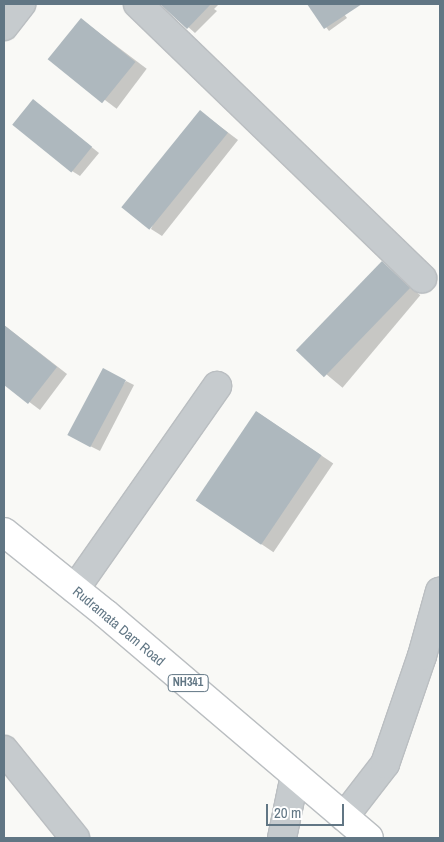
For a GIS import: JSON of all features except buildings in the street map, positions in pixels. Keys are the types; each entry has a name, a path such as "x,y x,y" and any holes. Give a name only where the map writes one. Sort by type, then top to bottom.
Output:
{"highway":[{"name":"Rudramata Dam Road","path":"4,532 75,588 369,838"}],"street":[{"path":"4,26 21,4"},
{"path":"138,4 422,278"},
{"path":"75,588 217,386"},
{"path":"344,817 385,764 422,656 440,591"},
{"path":"4,750 75,838"},
{"path":"282,838 295,776"}]}
